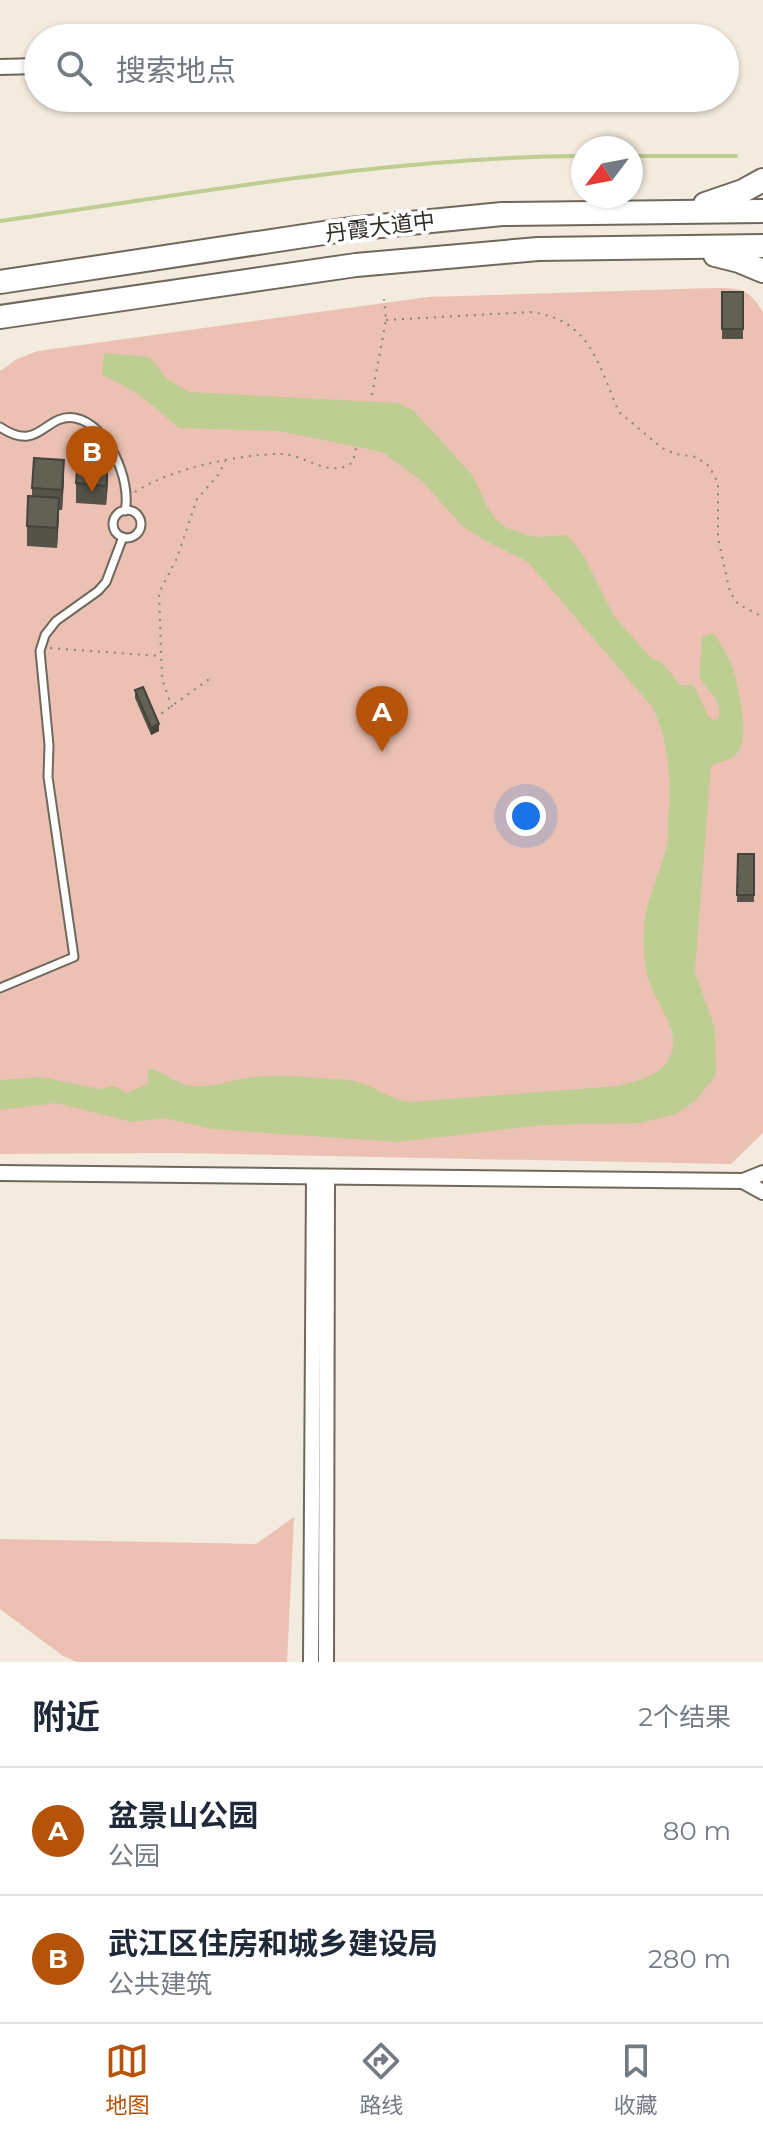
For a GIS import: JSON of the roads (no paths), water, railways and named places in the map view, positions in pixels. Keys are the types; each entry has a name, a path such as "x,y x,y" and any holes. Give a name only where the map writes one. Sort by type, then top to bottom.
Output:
{"main road":[{"path":"673,212 723,199 763,180"},
{"name":"丹霞大道中","path":"0,282 350,229 517,213 763,211"},
{"path":"517,213 531,220 535,232 532,243 523,250"},
{"path":"674,246 739,261 763,271"},
{"name":"丹霞大道中","path":"0,317 356,265 523,250 763,246"}],"street":[{"path":"0,67 24,66"},
{"path":"0,1173 743,1181 763,1173"},
{"path":"311,1662 321,1177"},
{"path":"321,1177 326,1662"},
{"path":"743,1181 763,1192"}],"lane":[{"path":"0,427 25,438 67,418 87,423 102,438 117,461 126,482 125,511"},
{"path":"125,511 136,514 141,525 135,535 123,537 116,533 114,521 117,514 125,511"},
{"path":"0,988 74,957 48,777 49,745 41,648 56,621 106,582 123,537"}],"waterway":[{"path":"0,221 363,170 571,156"},
{"path":"643,156 736,156"}],"place":[{"name":"武江区住房和城乡建设局","path":"92,492"},
{"name":"盆景山公园","path":"382,752"}]}
